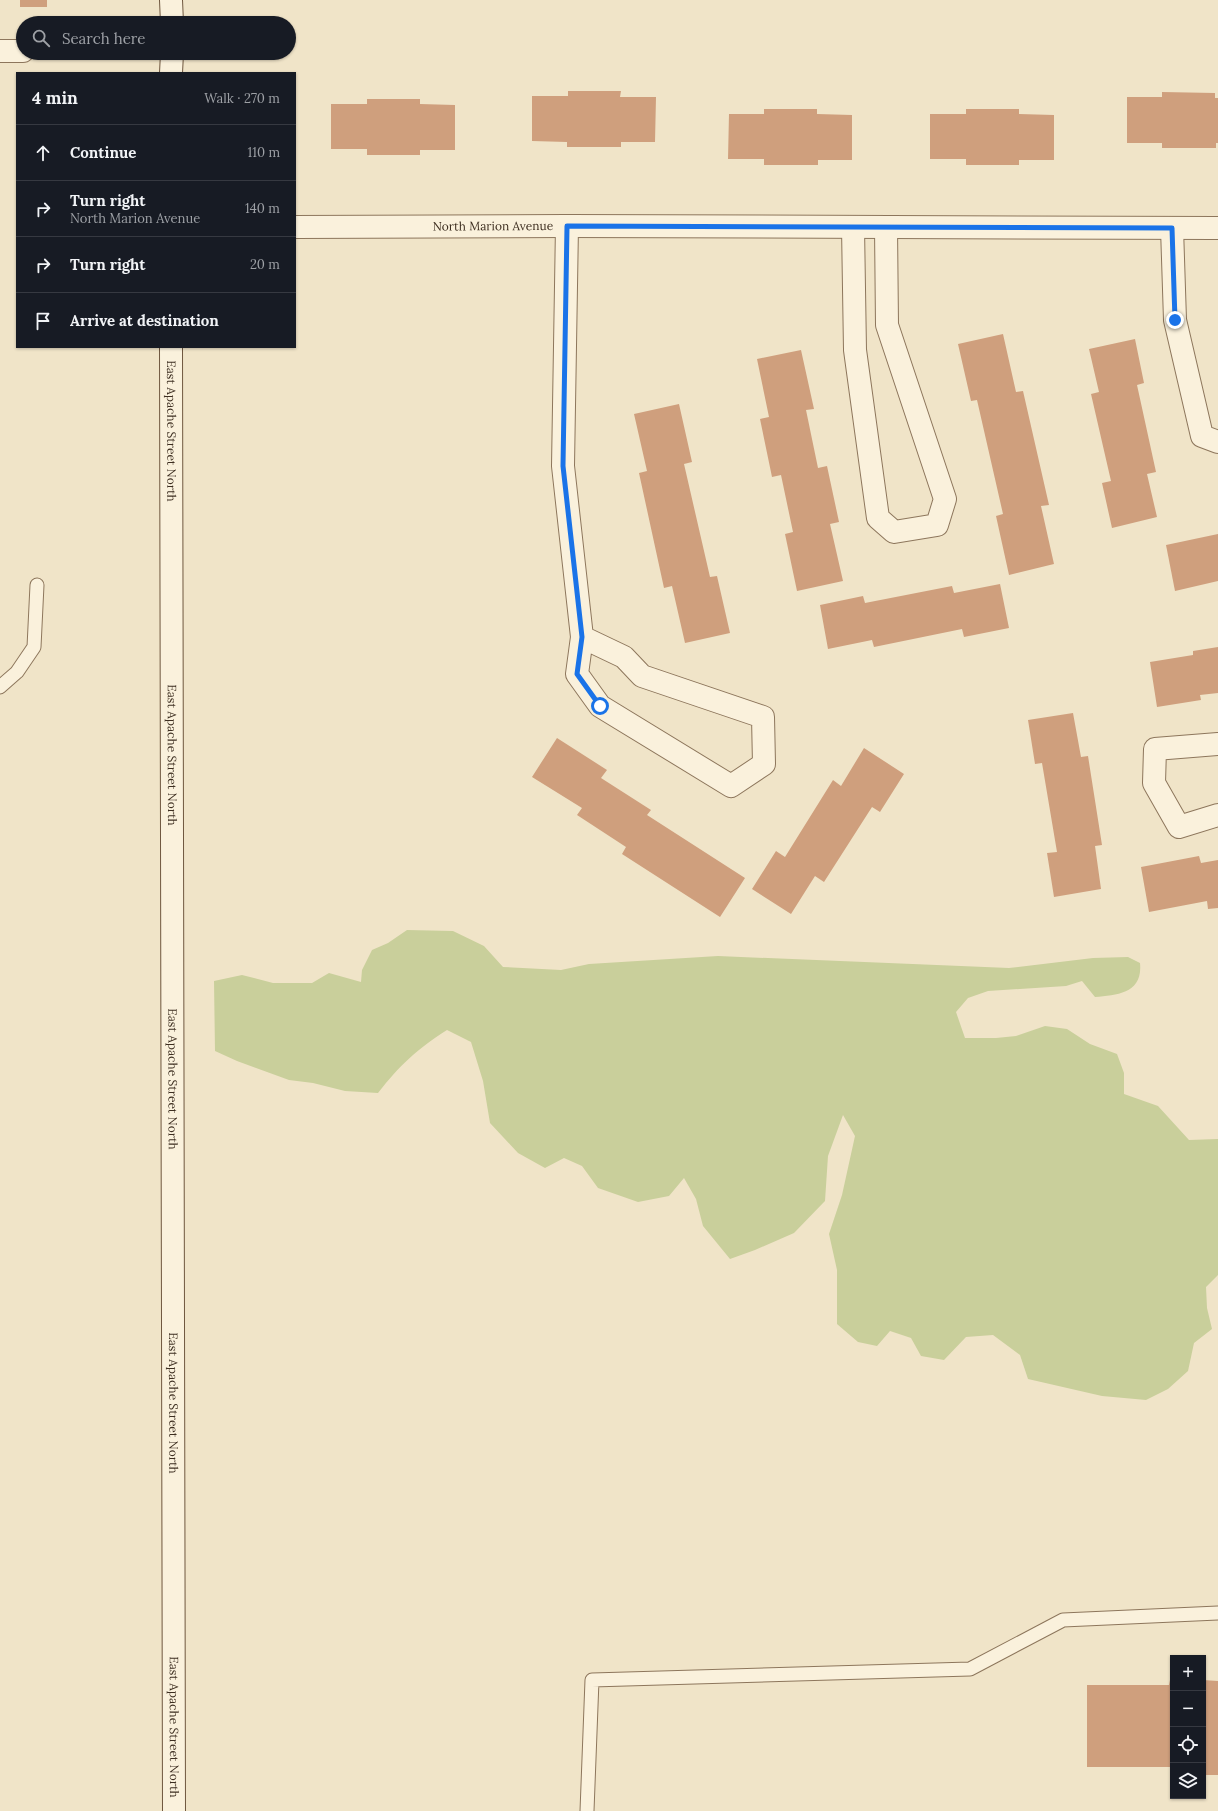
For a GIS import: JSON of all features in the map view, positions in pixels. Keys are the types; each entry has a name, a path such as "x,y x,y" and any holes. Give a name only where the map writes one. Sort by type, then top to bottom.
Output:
{"street":[{"path":"172,0 172,16"},
{"path":"0,51 16,51"},
{"path":"171,72 172,60"},
{"path":"567,226 563,466 582,637 577,674 600,706 731,786 764,764 763,717 642,676 624,657 582,637"},
{"name":"North Marion Avenue","path":"296,227 567,226 1218,228"},
{"path":"853,227 855,350 857,365 878,518 894,532 937,525 945,499 887,325 886,227"},
{"path":"1172,228 1175,320 1202,436 1218,442"},
{"name":"East Apache Street North","path":"171,348 174,1811"},
{"path":"1218,744 1155,749 1154,783 1179,827 1218,815"}],"lane":[{"path":"0,687 17,672 34,647 37,585"},
{"path":"587,1811 592,1680 970,1669 1063,1620 1218,1613"}],"green space":[{"path":"407,930 453,931 484,946 503,967 561,970 589,964 718,956 1009,968 1093,958 1128,957 1140,963 1140,973 1133,986 1120,993 1095,997 1082,981 1066,986 988,991 968,998 956,1012 965,1038 996,1038 1016,1036 1045,1026 1067,1029 1090,1044 1117,1054 1124,1073 1124,1094 1158,1106 1189,1140 1218,1139 1218,1275 1206,1287 1207,1308 1212,1329 1194,1343 1188,1371 1168,1389 1146,1400 1102,1396 1028,1379 1020,1355 993,1335 966,1337 944,1360 921,1356 911,1338 890,1331 877,1346 858,1342 837,1324 837,1270 829,1234 842,1195 855,1136 843,1115 828,1156 825,1201 794,1233 730,1259 703,1226 696,1199 684,1178 669,1196 638,1202 598,1188 582,1166 564,1158 545,1168 518,1153 490,1123 483,1081 471,1042 447,1030 410,1058 378,1093 345,1091 313,1083 289,1080 237,1061 215,1051 214,981 242,975 273,983 312,983 329,973 361,982 362,970 372,950 388,943"}],"building":[{"path":"20,0 47,0 47,7 20,7"},
{"path":"568,91 621,91 620,97 656,97 655,142 621,142 621,147 567,147 567,142 532,141 532,96 568,96"},
{"path":"1162,92 1215,93 1215,98 1218,98 1218,143 1216,143 1216,148 1162,148 1162,143 1127,143 1127,97 1162,97"},
{"path":"367,99 420,99 420,104 455,105 455,150 420,150 420,155 367,155 367,149 331,149 331,104 367,104"},
{"path":"764,109 817,109 817,114 852,115 852,160 818,160 818,165 764,165 764,159 728,159 729,114 764,114"},
{"path":"966,109 1019,109 1019,114 1054,115 1054,160 1019,160 1019,165 966,165 966,159 930,159 930,114 966,114"},
{"path":"1003,334 1016,392 1023,391 1049,505 1041,506 1054,564 1009,575 996,516 1003,514 977,400 971,401 958,344"},
{"path":"1135,339 1144,383 1137,385 1156,472 1147,474 1157,517 1112,528 1102,483 1111,481 1091,394 1099,392 1089,349"},
{"path":"801,350 814,409 806,410 818,468 827,466 839,522 830,524 843,581 797,591 785,534 793,532 781,475 772,477 760,419 769,417 757,359"},
{"path":"679,404 692,462 684,464 710,577 717,576 730,633 685,643 672,586 664,588 639,473 647,471 634,414"},
{"path":"1218,534 1218,581 1175,591 1166,545"},
{"path":"1000,584 1009,628 964,637 962,629 874,647 872,640 828,649 820,605 863,596 865,603 952,586 954,593"},
{"path":"1218,647 1218,693 1200,695 1201,700 1157,707 1150,662 1193,655 1193,651"},
{"path":"1073,713 1081,757 1088,756 1102,845 1095,846 1101,889 1054,897 1047,853 1057,852 1042,763 1035,764 1028,720"},
{"path":"557,738 607,770 601,778 651,810 647,815 745,878 720,917 622,854 626,847 577,815 582,808 532,777"},
{"path":"864,748 904,774 880,812 872,807 824,882 815,876 791,914 752,889 776,851 785,857 833,780 841,786"},
{"path":"1199,856 1201,863 1218,860 1218,908 1208,909 1207,901 1149,912 1141,867"},
{"path":"1170,1680 1170,1767 1087,1767 1087,1685 1169,1685"},
{"path":"1206,1680 1218,1681 1218,1775 1206,1775"}],"route":[{"path":"600,706 577,674 582,637 563,466 567,226 1172,228 1175,320"}]}
